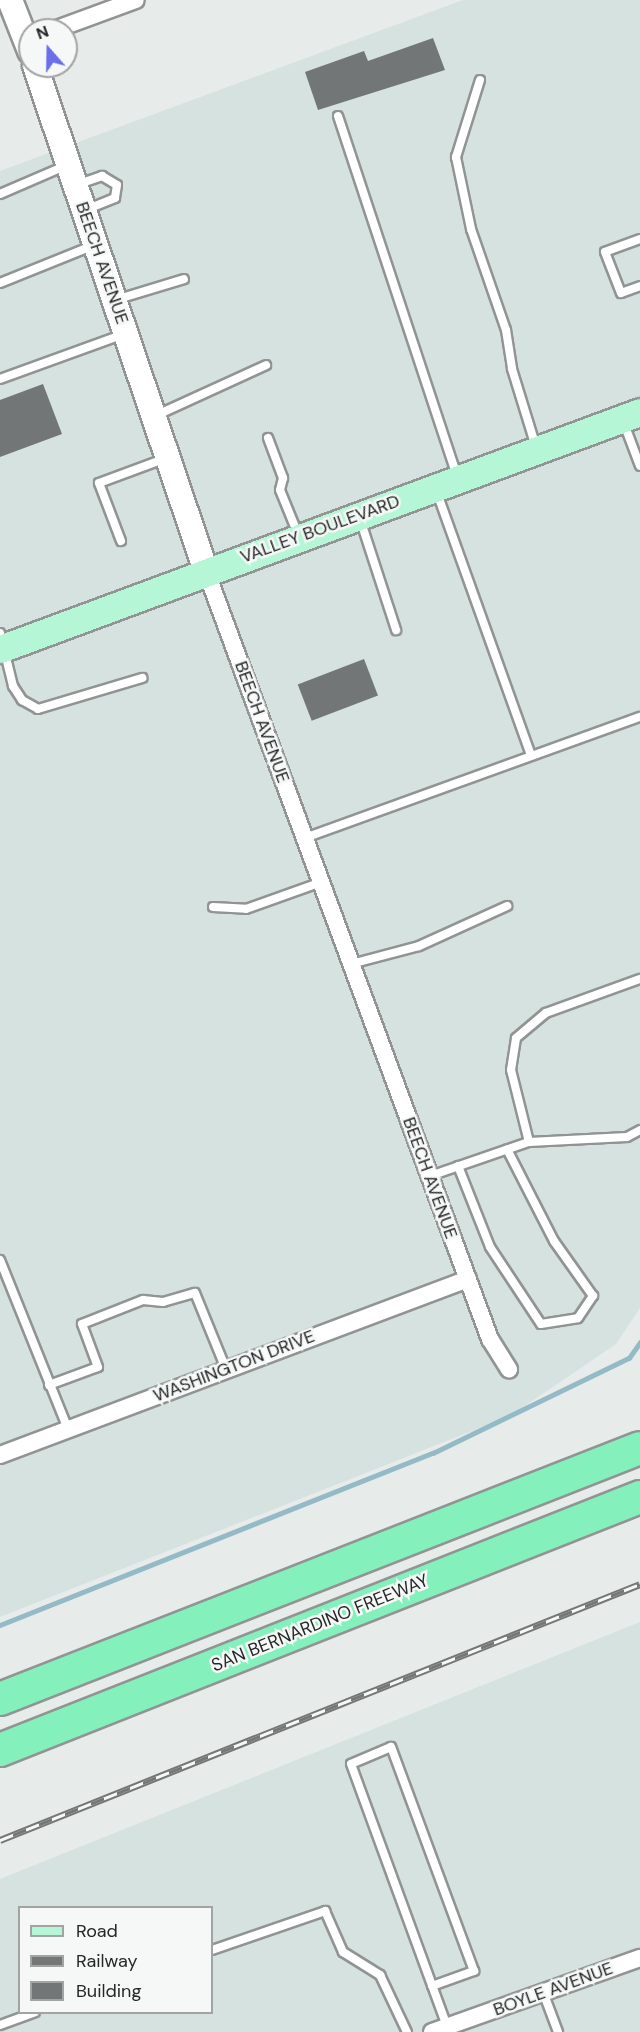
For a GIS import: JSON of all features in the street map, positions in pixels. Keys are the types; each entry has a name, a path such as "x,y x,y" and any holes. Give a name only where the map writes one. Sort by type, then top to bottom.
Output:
{"highway":[{"path":"574,1475 640,1430"},
{"path":"0,1699 640,1448"},
{"name":"SAN BERNARDINO FREEWAY","path":"0,1750 640,1497"}],"main road":[{"path":"10,0 18,18"},
{"name":"BEECH AVENUE","path":"39,78 206,571"},
{"name":"VALLEY BOULEVARD","path":"2,643 206,571 631,415"}],"street":[{"path":"78,21 136,0"},
{"name":"BEECH AVENUE","path":"206,571 490,1339 509,1369"},
{"name":"WASHINGTON DRIVE","path":"0,1455 468,1279"},
{"name":"BOYLE AVENUE","path":"439,2029 640,1958"}],"lane":[{"path":"480,80 456,157 471,229 506,330 512,369 537,450"},
{"path":"338,116 531,756"},
{"path":"0,194 72,175 102,176 118,188 115,198 84,210"},
{"path":"640,239 605,252 621,293 640,286"},
{"path":"0,283 96,245"},
{"path":"115,301 184,279"},
{"path":"0,379 126,334"},
{"path":"154,417 266,365"},
{"path":"631,415 640,466"},
{"path":"268,438 283,478 280,490 299,537"},
{"path":"121,541 99,483 168,457"},
{"path":"358,515 396,630"},
{"path":"2,643 13,686 22,700 38,709 142,678"},
{"path":"305,838 640,717"},
{"path":"213,906 246,909 322,882"},
{"path":"351,964 419,945 507,906"},
{"path":"529,1142 511,1070 516,1038 546,1013 640,979"},
{"path":"430,1176 529,1142 627,1137 640,1130"},
{"path":"458,1166 490,1247 541,1324 578,1318 593,1296 554,1241 507,1149"},
{"path":"0,1260 68,1429"},
{"path":"49,1385 98,1367 82,1324 143,1300 163,1302 195,1293 226,1369"},
{"path":"432,1986 474,1971 391,1747 351,1764 432,1986 439,2029"},
{"path":"213,1950 325,1911 343,1952 380,1975 406,2032"},
{"path":"543,1992 558,2032"},
{"path":"0,2025 32,2014"}],"shaded area":[{"path":"463,0 640,0 640,1308 616,1344 510,1416 0,1617 0,171"},
{"path":"640,1622 640,2032 0,2032 0,1879"}],"building":[{"path":"433,38 445,70 318,110 305,72 364,51 368,61"},
{"path":"43,384 62,434 0,457 0,400"},
{"path":"364,659 378,695 312,721 298,684"}],"waterway":[{"path":"0,1625 433,1453 629,1358 640,1342"}],"railway":[{"path":"0,1840 640,1584"}]}
